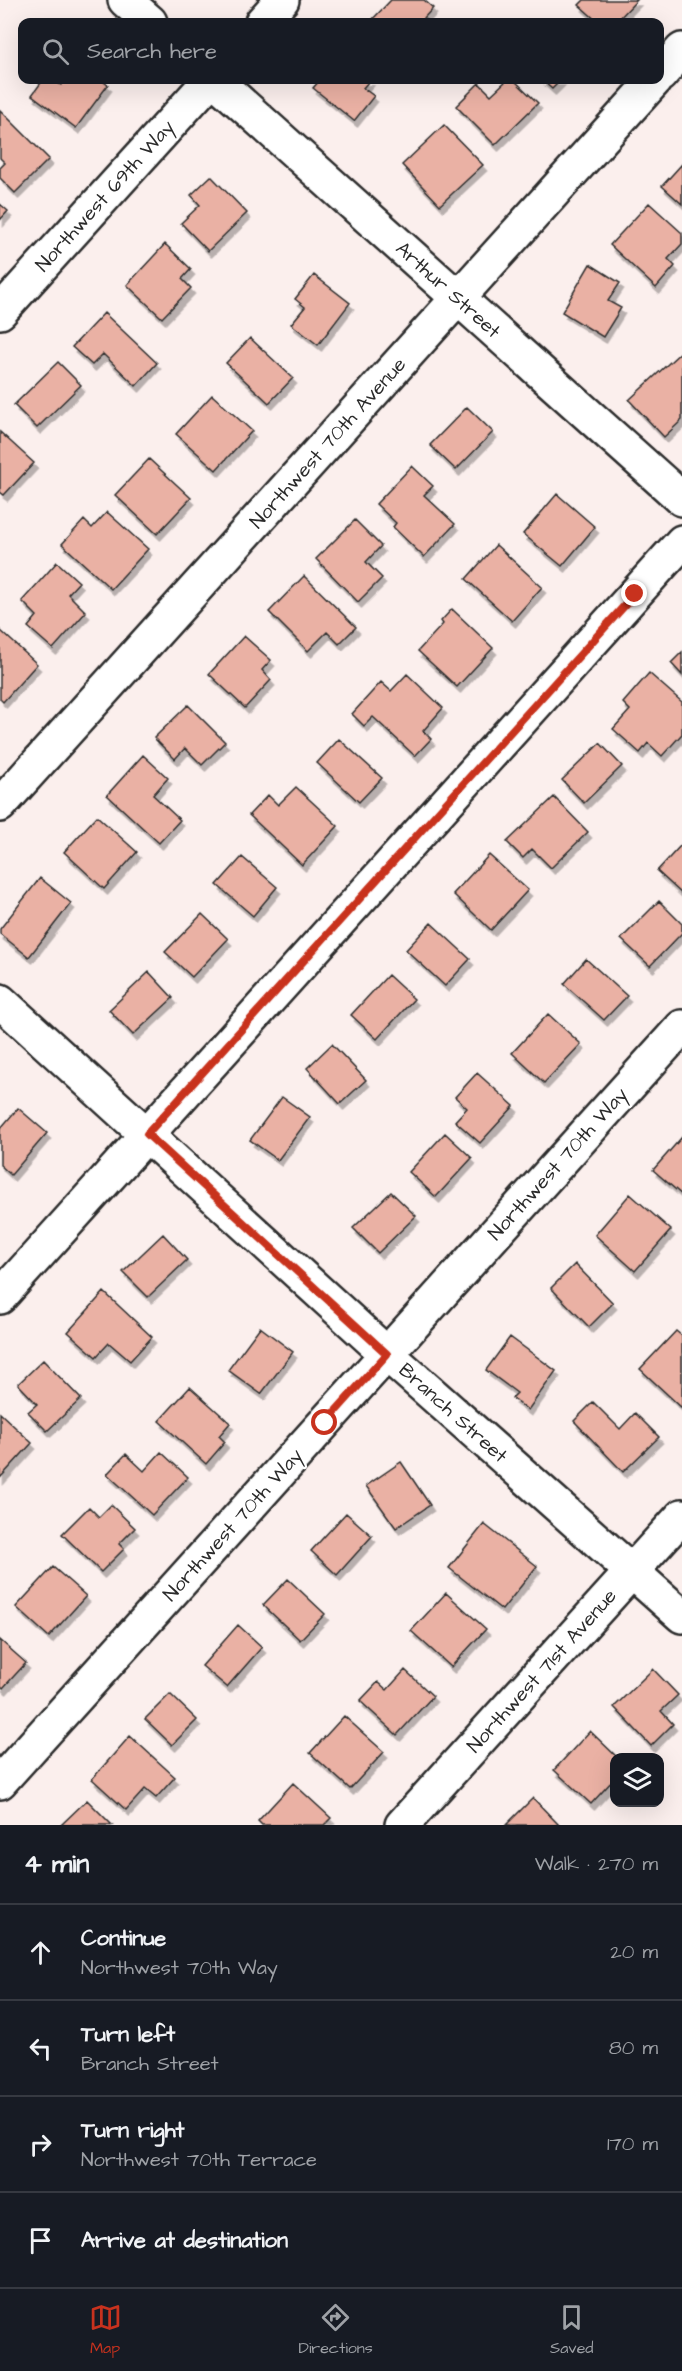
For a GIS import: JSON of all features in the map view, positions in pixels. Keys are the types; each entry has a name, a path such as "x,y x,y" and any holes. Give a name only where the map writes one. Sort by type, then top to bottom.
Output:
{"street":[{"path":"125,0 145,18"},
{"path":"266,18 282,0"},
{"path":"664,70 682,50"},
{"name":"Northwest 69th Way","path":"0,312 206,84"},
{"name":"Arthur Street","path":"219,84 682,499"},
{"name":"Northwest 70th Avenue","path":"0,805 651,84"},
{"path":"0,1297 682,542"},
{"name":"Branch Street","path":"0,1001 387,1354 682,1616"},
{"name":"Northwest 70th Way","path":"0,1782 682,1027"},
{"name":"Northwest 71st Avenue","path":"402,1825 682,1516"}],"building":[{"path":"391,0 424,0 433,8 424,18 374,18"},
{"path":"584,0 637,0 620,18 594,18 579,5"},
{"path":"40,84 108,85 76,128 32,95"},
{"path":"316,84 366,84 363,88 374,96 354,121 313,88"},
{"path":"478,84 491,95 503,84 518,84 538,103 495,145 456,106"},
{"path":"546,84 557,84 552,89"},
{"path":"0,110 49,159 15,193 0,178 0,168 5,163 0,158"},
{"path":"444,125 483,165 440,205 402,165"},
{"path":"682,164 682,204 662,186"},
{"path":"211,176 247,213 208,251 181,223 200,205 191,195"},
{"path":"649,203 682,233 682,244 668,259 675,266 656,288 610,245"},
{"path":"0,204 8,211 0,220"},
{"path":"165,244 191,269 182,279 191,288 162,318 127,285"},
{"path":"590,264 620,283 608,301 621,308 603,337 562,312"},
{"path":"314,275 350,303 318,345 291,324 305,307 295,299"},
{"path":"104,313 157,363 136,386 103,354 92,365 72,347"},
{"path":"250,338 293,378 269,403 226,363"},
{"path":"682,351 682,420 664,437 629,400"},
{"path":"58,362 81,385 37,428 14,405"},
{"path":"212,395 252,431 216,470 176,434"},
{"path":"467,407 493,432 456,470 430,445"},
{"path":"0,432 34,463 4,495 0,492"},
{"path":"149,459 191,498 157,534 115,495"},
{"path":"412,466 433,486 424,495 455,524 424,557 393,527 396,523 376,504"},
{"path":"557,494 595,527 562,566 523,534"},
{"path":"107,512 148,549 111,589 62,544 84,520 92,528"},
{"path":"355,520 381,546 366,562 382,578 358,602 316,559"},
{"path":"496,545 542,587 512,621 466,579"},
{"path":"57,562 79,582 68,594 86,612 53,649 28,627 37,616 22,601"},
{"path":"304,576 356,627 339,644 327,632 308,651 269,612"},
{"path":"452,609 493,648 457,687 418,651 443,624 441,621"},
{"path":"0,630 37,664 3,702 0,699"},
{"path":"244,636 271,660 262,670 271,680 245,708 209,674"},
{"path":"682,652 682,675 671,663"},
{"path":"649,673 682,702 682,734 662,756 648,743 640,753 613,729 630,710 623,703"},
{"path":"407,674 443,708 423,731 431,739 415,756 373,717 364,726 352,714 381,682 391,691"},
{"path":"188,705 225,742 202,765 185,748 175,759 154,738"},
{"path":"339,739 382,778 359,802 317,763"},
{"path":"600,743 622,766 584,803 562,780"},
{"path":"143,755 168,778 153,795 180,820 159,843 107,795"},
{"path":"296,787 338,826 302,865 249,815 268,795 278,805"},
{"path":"554,797 588,832 551,868 532,849 523,858 507,842"},
{"path":"97,816 137,852 104,889 64,852"},
{"path":"682,844 682,894 657,871"},
{"path":"489,855 528,890 491,930 453,894"},
{"path":"242,857 277,887 253,916 217,885"},
{"path":"40,878 71,903 29,957 0,934 0,929"},
{"path":"659,901 682,924 682,933 650,966 621,939"},
{"path":"202,914 228,939 192,977 165,952"},
{"path":"431,923 470,959 445,986 406,950"},
{"path":"586,959 627,996 604,1020 564,984"},
{"path":"149,972 173,998 133,1035 109,1010"},
{"path":"388,975 414,999 377,1039 351,1015"},
{"path":"548,1014 581,1044 544,1083 512,1053"},
{"path":"332,1044 366,1080 340,1104 307,1068"},
{"path":"477,1073 514,1106 480,1143 455,1121 467,1108 455,1097"},
{"path":"282,1097 310,1117 278,1160 250,1140"},
{"path":"18,1108 47,1133 11,1175 0,1165 0,1129"},
{"path":"445,1133 472,1158 436,1197 409,1172"},
{"path":"682,1137 682,1195 653,1170"},
{"path":"391,1192 416,1216 378,1253 353,1228"},
{"path":"630,1194 671,1230 635,1271 595,1235"},
{"path":"163,1234 187,1260 148,1297 123,1272"},
{"path":"575,1264 613,1303 589,1327 551,1288"},
{"path":"104,1292 152,1337 130,1361 109,1343 96,1357 68,1332"},
{"path":"260,1327 293,1352 261,1394 228,1370"},
{"path":"676,1331 682,1336 682,1408 640,1369"},
{"path":"510,1337 556,1371 528,1410 512,1398 517,1393 486,1370"},
{"path":"43,1360 81,1399 47,1431 28,1412 37,1404 18,1384"},
{"path":"190,1387 230,1423 219,1436 225,1442 206,1464 159,1421"},
{"path":"593,1402 620,1429 635,1413 659,1437 623,1472 574,1421"},
{"path":"0,1413 32,1443 0,1478"},
{"path":"161,1452 188,1477 152,1515 107,1474 126,1454 144,1471"},
{"path":"401,1462 430,1505 396,1528 366,1486"},
{"path":"111,1505 135,1528 119,1544 124,1549 101,1572 62,1534 89,1507 99,1517"},
{"path":"346,1513 372,1536 337,1575 311,1551"},
{"path":"484,1524 537,1566 502,1610 449,1568"},
{"path":"53,1567 86,1596 49,1637 16,1607"},
{"path":"288,1579 325,1614 300,1640 263,1605"},
{"path":"446,1593 486,1629 451,1667 411,1631"},
{"path":"238,1625 262,1647 227,1687 202,1666"},
{"path":"0,1640 26,1663 3,1688 0,1685"},
{"path":"653,1669 678,1695 661,1711 673,1724 651,1746 614,1707"},
{"path":"405,1670 433,1696 397,1735 360,1701 378,1682 387,1690"},
{"path":"170,1694 197,1720 172,1745 145,1719"},
{"path":"344,1716 384,1752 350,1789 310,1753"},
{"path":"590,1731 613,1753 610,1753 610,1783 591,1804 554,1770"},
{"path":"130,1736 175,1777 156,1798 145,1789 126,1810 92,1779"},
{"path":"293,1783 331,1818 324,1825 262,1825 258,1821"},
{"path":"533,1798 559,1825 506,1825"},
{"path":"87,1800 112,1825 61,1825"}],"route":[{"path":"325,1423 387,1354 147,1134 635,594"}]}
